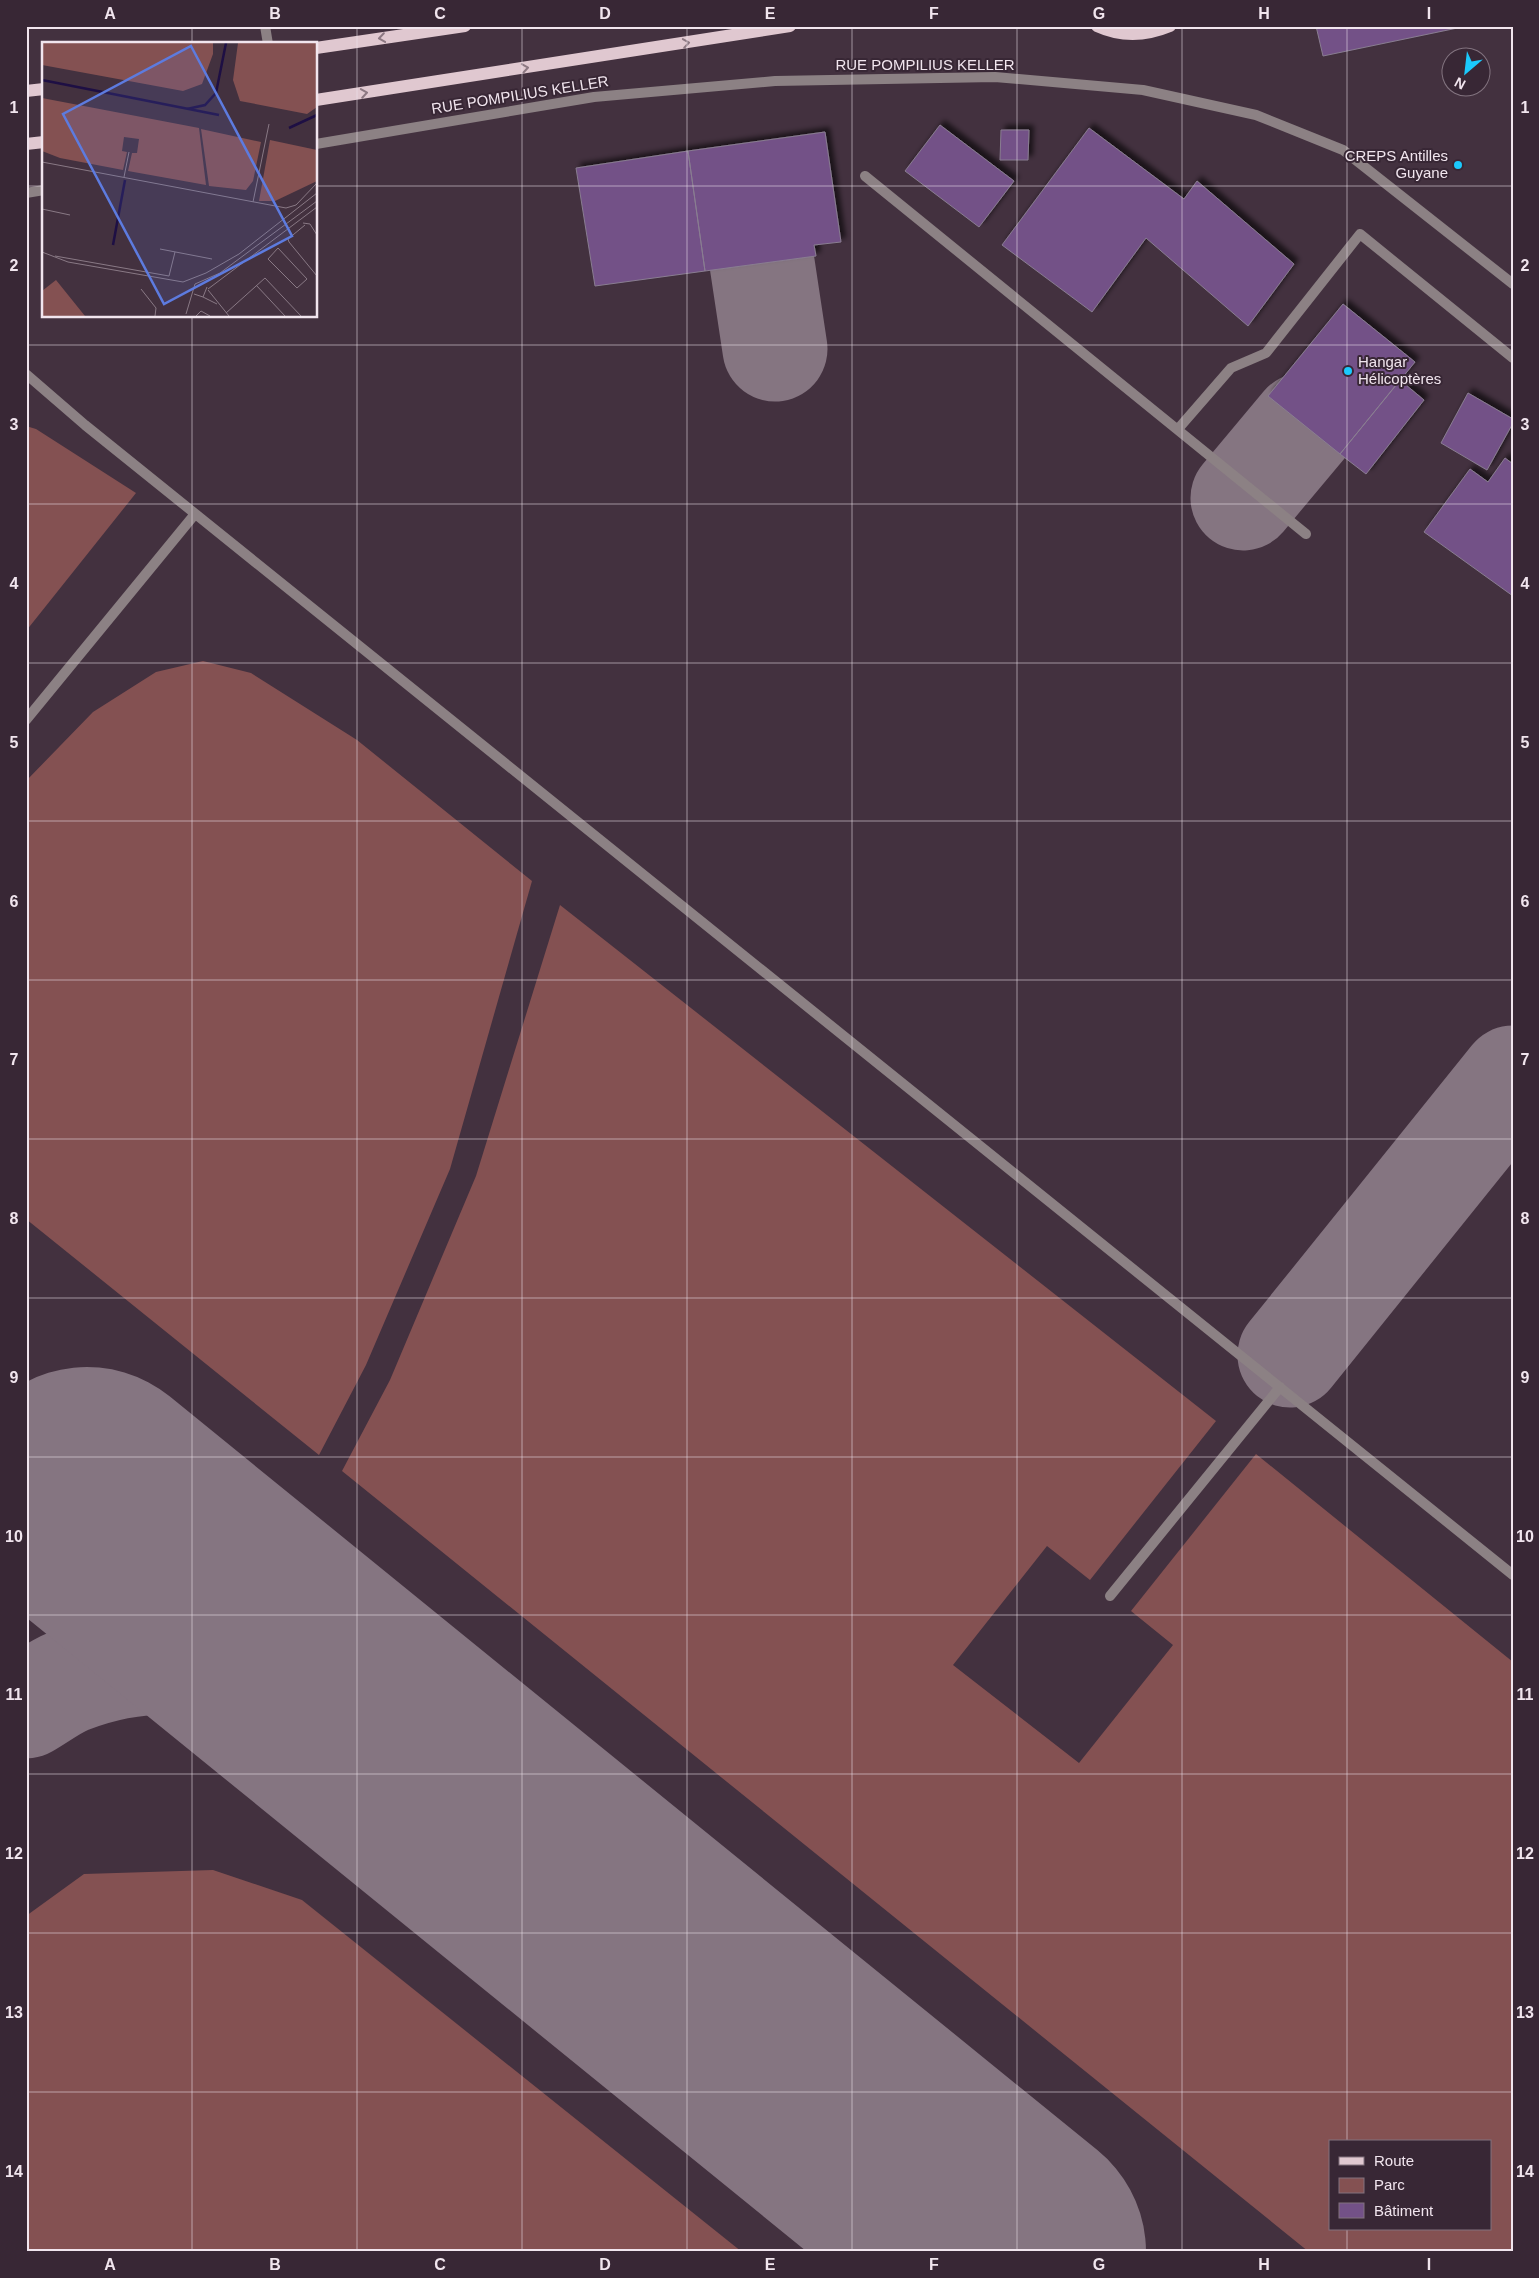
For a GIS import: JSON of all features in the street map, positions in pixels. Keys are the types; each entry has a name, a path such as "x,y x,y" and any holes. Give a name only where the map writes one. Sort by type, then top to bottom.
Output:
{"main road":[{"path":"318,48 465,26"},
{"path":"318,100 790,26"},
{"path":"1097,26 1108,32 1128,35 1149,33 1170,26"},
{"path":"26,91 42,89"},
{"path":"26,144 42,142"}],"street":[{"path":"265,26 268,42"},
{"name":"RUE POMPILIUS KELLER","path":"318,144 594,97 775,81 995,77 1143,90 1256,115 1343,150 1513,284"},
{"path":"865,176 1306,534"},
{"path":"26,193 42,190"},
{"path":"1178,429 1231,368 1266,353 1360,234 1513,358"},
{"path":"26,374 85,425 195,514 1513,1575"},
{"path":"26,720 195,514"},
{"path":"1110,1596 1280,1387"}],"green space":[{"path":"26,426 36,429 136,493 26,631"},
{"path":"203,661 251,673 357,740 532,881 450,1169 366,1365 319,1455 26,1219 26,781 93,712 156,672"},
{"path":"560,905 1216,1421 1090,1580 1047,1546 953,1665 1079,1763 1173,1645 1131,1611 1256,1454 1513,1662 1513,2252 1309,2252 342,1471 390,1380 476,1176"},
{"path":"213,1870 302,1900 742,2252 26,2252 26,1916 84,1874"}],"building":[{"path":"1316,26 1467,26 1323,56"},
{"path":"940,125 1014,181 979,227 905,171"},
{"path":"1089,128 1184,199 1197,181 1294,264 1248,326 1146,238 1092,312 1002,245"},
{"path":"1001,130 1029,130 1028,160 1000,160"},
{"path":"825,132 841,242 814,245 816,256 705,271 688,151"},
{"path":"688,151 705,271 595,286 576,168"},
{"name":"Hangar Hélicoptères","path":"1343,304 1415,362 1340,454 1268,396"},
{"path":"1400,380 1424,400 1366,474 1340,454"},
{"path":"1468,393 1513,419 1513,423 1487,470 1441,443"},
{"path":"1505,458 1513,464 1513,596 1424,532 1470,469 1488,482"}],"taxiway":[{"path":"762,263 775,349"},
{"path":"1243,498 1304,425"},
{"path":"1290,1355 1513,1078"},
{"path":"26,1706 63,1683 95,1672 122,1666 174,1662 227,1668 280,1682 356,1716"}],"runway":[{"path":"87,1498 1015,2252"}],"place":[{"name":"CREPS Antilles Guyane","path":"1458,165"},
{"name":"Hangar Hélicoptères","path":"1348,371"}]}
